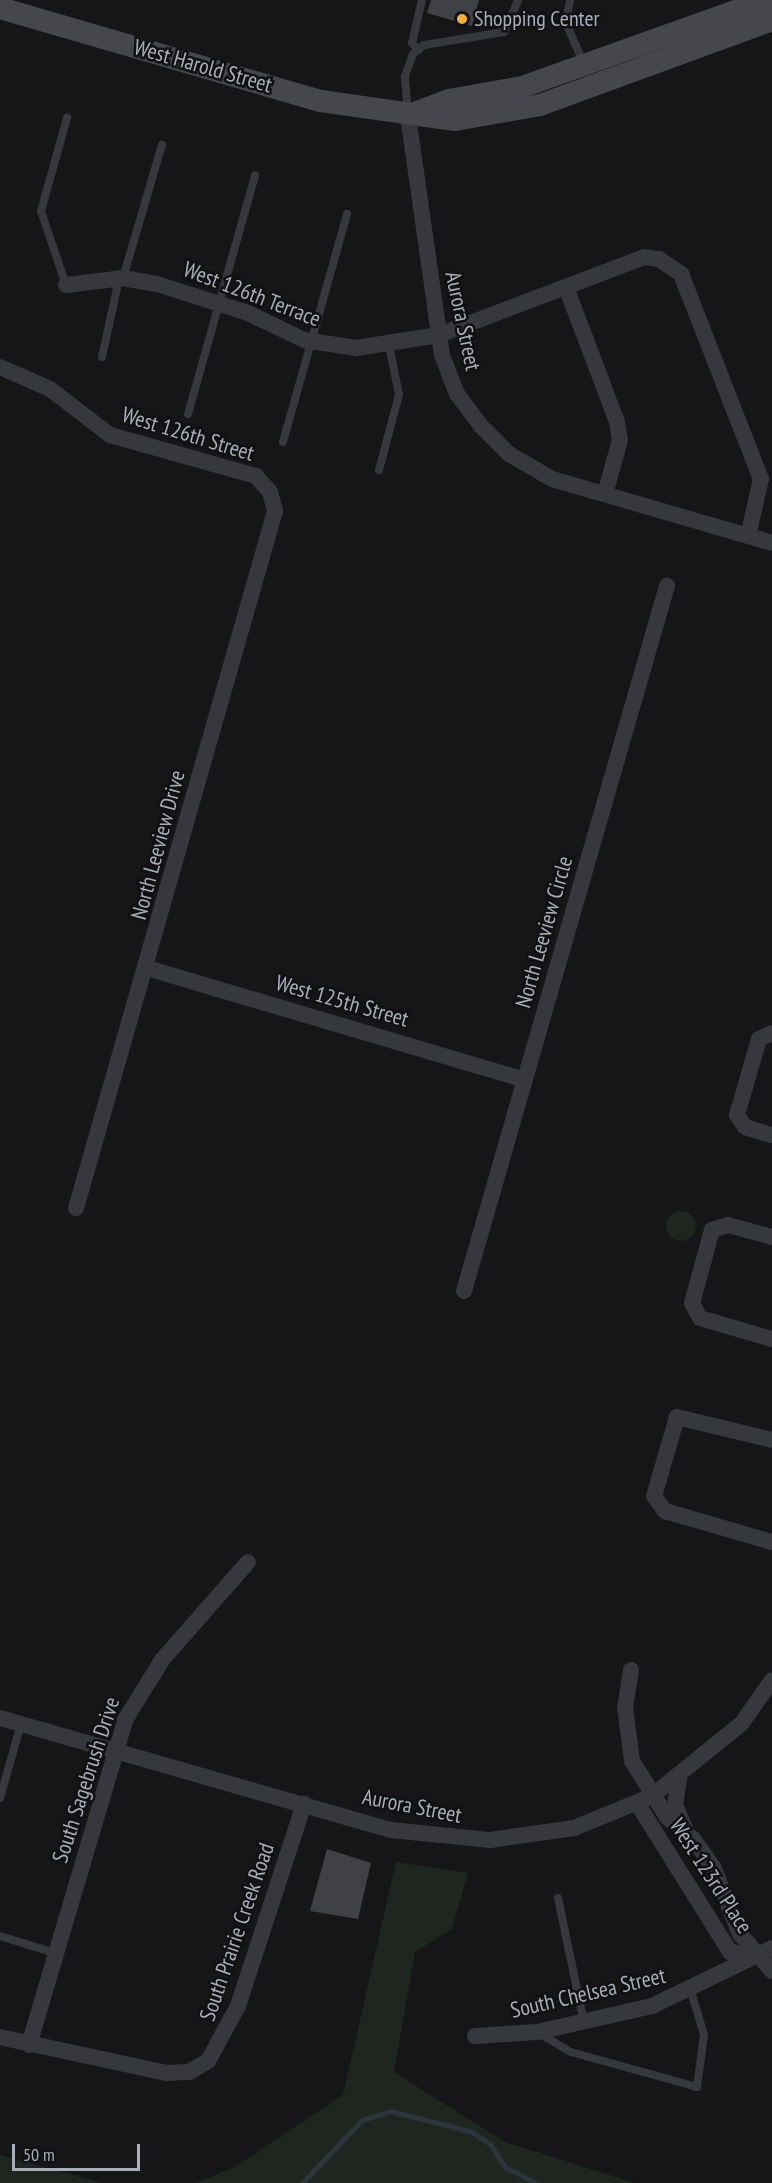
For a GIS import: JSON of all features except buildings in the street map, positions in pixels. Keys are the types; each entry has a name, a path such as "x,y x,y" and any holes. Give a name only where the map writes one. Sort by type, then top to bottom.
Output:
{"main road":[{"name":"West Harold Street","path":"408,116 585,66 766,0"},
{"name":"West Harold Street","path":"0,8 321,101 408,116 455,120 540,105 772,20"}],"street":[{"name":"Aurora Street","path":"408,116 439,335 457,394 510,454 552,479 772,543"},
{"name":"West 126th Terrace","path":"66,285 121,278 222,303 310,342 356,348 389,345 439,335 644,257 659,259 681,274 762,479 748,536"},
{"path":"566,286 617,422 620,440 605,494"},
{"name":"West 126th Street","path":"0,367 50,389 110,435 235,468 256,476 270,492"},
{"name":"North Leeview Drive","path":"76,1209 261,569 275,512 270,492"},
{"name":"North Leeview Circle","path":"464,1291 668,586"},
{"name":"West 125th Street","path":"147,968 524,1080"},
{"path":"764,1133 745,1127 737,1115 759,1039 772,1033"},
{"path":"772,1238 728,1225 716,1228 708,1237 692,1300 695,1314 772,1339"},
{"path":"772,1440 677,1417 671,1422 654,1495 665,1511 772,1542"},
{"name":"South Sagebrush Drive","path":"29,2045 52,1952 116,1752 137,1695 248,1562"},
{"path":"631,1670 627,1735 644,1800 686,1832"},
{"name":"Aurora Street","path":"0,1719 400,1832 465,1841 552,1833 644,1800 679,1778 742,1723 772,1680"},
{"path":"679,1778 675,1805 686,1832"},
{"name":"West 123rd Place","path":"644,1800 730,1952 757,1958"},
{"name":"South Prairie Creek Road","path":"29,2045 167,2073 199,2067 214,2055 238,2006 304,1804"},
{"name":"West 123rd Place","path":"686,1832 714,1869 730,1916 757,1958 772,1971"},
{"name":"South Chelsea Street","path":"475,2036 537,2032 584,2022 691,1991 772,1948"},
{"path":"0,2037 29,2045"}],"lane":[{"path":"418,50 412,43 423,0"},
{"path":"408,116 406,69 418,50 504,32 518,0"},
{"path":"570,0 566,23 585,66"},
{"path":"66,285 42,212 67,118"},
{"path":"102,357 121,278 162,145"},
{"path":"188,414 222,303 255,175"},
{"path":"283,442 347,214"},
{"path":"379,470 399,395 389,345"},
{"path":"0,1798 21,1724"},
{"path":"558,1898 584,2022"},
{"path":"0,1936 52,1952"},
{"path":"537,2032 571,2052 697,2087 704,2035 691,1991"}],"shaded area":[{"path":"681,1211 692,1215 696,1226 692,1237 681,1241 670,1237 666,1226 670,1215"},
{"path":"396,1862 468,1873 452,1929 415,1952 394,2072 505,2142 635,2183 196,2183 237,2166 343,2095"},
{"path":"0,2155 102,2183 0,2183"}],"waterway":[{"path":"302,2183 362,2120 391,2111 470,2131 490,2144 505,2167 536,2183"}],"place":[{"name":"Shopping Center","path":"462,19"}]}
